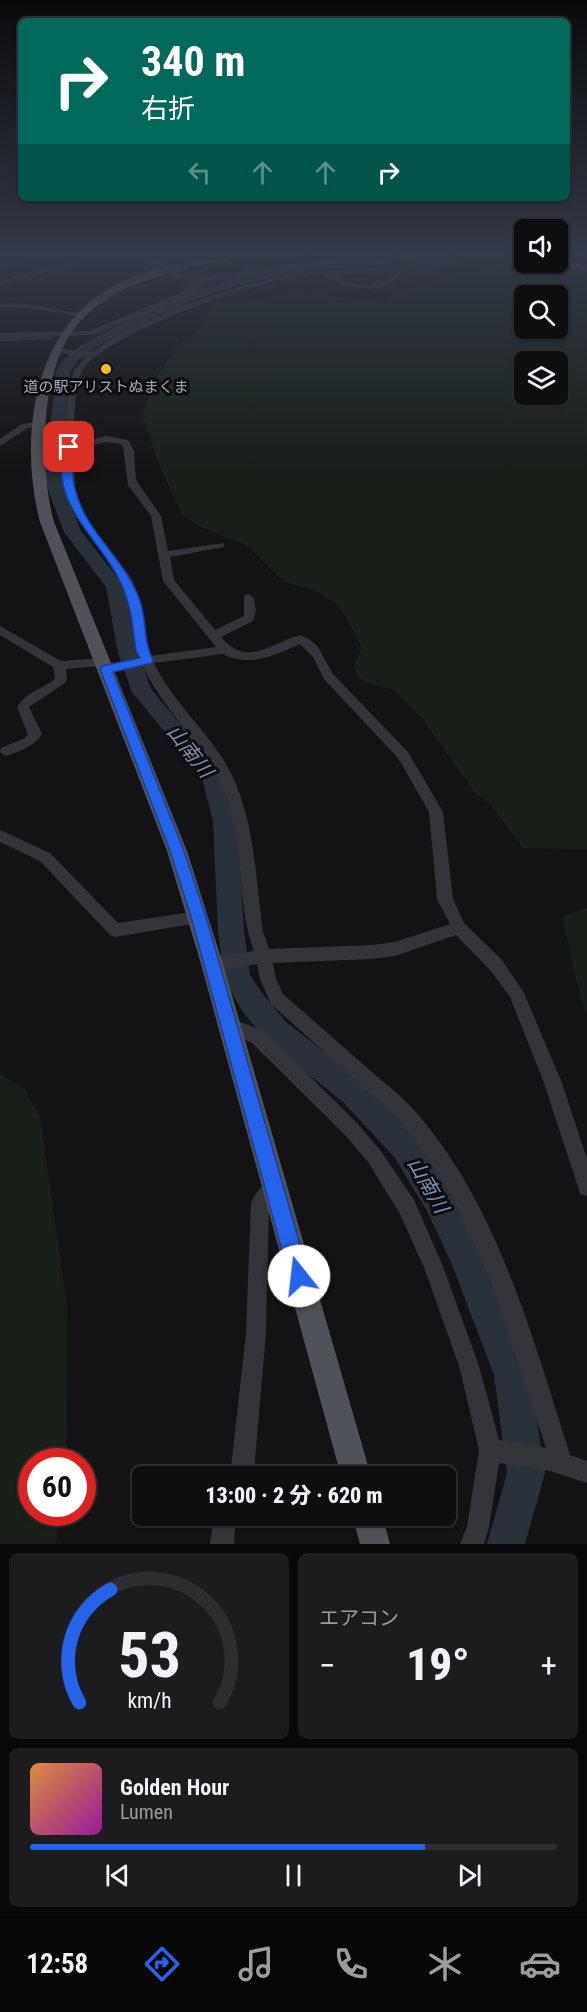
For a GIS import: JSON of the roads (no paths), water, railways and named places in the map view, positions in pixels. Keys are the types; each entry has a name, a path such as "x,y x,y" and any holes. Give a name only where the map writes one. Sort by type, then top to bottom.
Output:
{"main road":[{"path":"73,325 47,372 40,424 39,494 47,522 110,666 177,851 198,917 218,963 230,1026 353,1466"},
{"path":"370,1526 375,1544"}],"street":[{"path":"63,345 84,334 112,325"},
{"path":"146,325 90,354 78,370 72,395 68,468 70,489 81,517 126,579 135,603 144,661 166,696 218,762 235,800 241,821 260,956 277,999 406,1113 425,1135 452,1178 499,1272 524,1340 556,1462"},
{"path":"0,335 63,345 90,354"},
{"path":"0,444 25,426 40,424"},
{"path":"69,447 107,439 125,442 129,448 131,482 153,509 169,581 225,650 231,654 253,657 300,639 306,641 323,661 328,676 403,755 436,812 445,899 459,928 496,965 516,993 553,1083 587,1187"},
{"path":"164,555 220,545"},
{"path":"212,636 249,618 249,597"},
{"path":"0,630 59,665 110,666 225,650"},
{"path":"6,751 30,741 34,734 23,707 26,701 62,680 59,665"},
{"path":"0,836 45,857 115,930 198,917"},
{"path":"218,963 260,956 372,952 394,949 459,928"},
{"path":"230,1026 258,1037 351,1129 374,1156 407,1207 434,1269 496,1450 472,1544"},
{"path":"243,1466 256,1334 260,1203 274,1187"},
{"path":"496,1450 556,1462 587,1472"},
{"path":"222,1544 224,1526"}],"waterway":[{"name":"山南川","path":"129,325 78,353 66,365 63,373 53,475 56,490 73,532 115,586 128,653 142,692 212,775 225,821 231,931 237,978 252,1002 276,1031 353,1092 406,1147 438,1200 464,1254 512,1375 526,1473 506,1544"},
{"path":"0,338 48,336"}],"place":[{"name":"道の駅アリストぬまくま","path":"106,369"}]}
